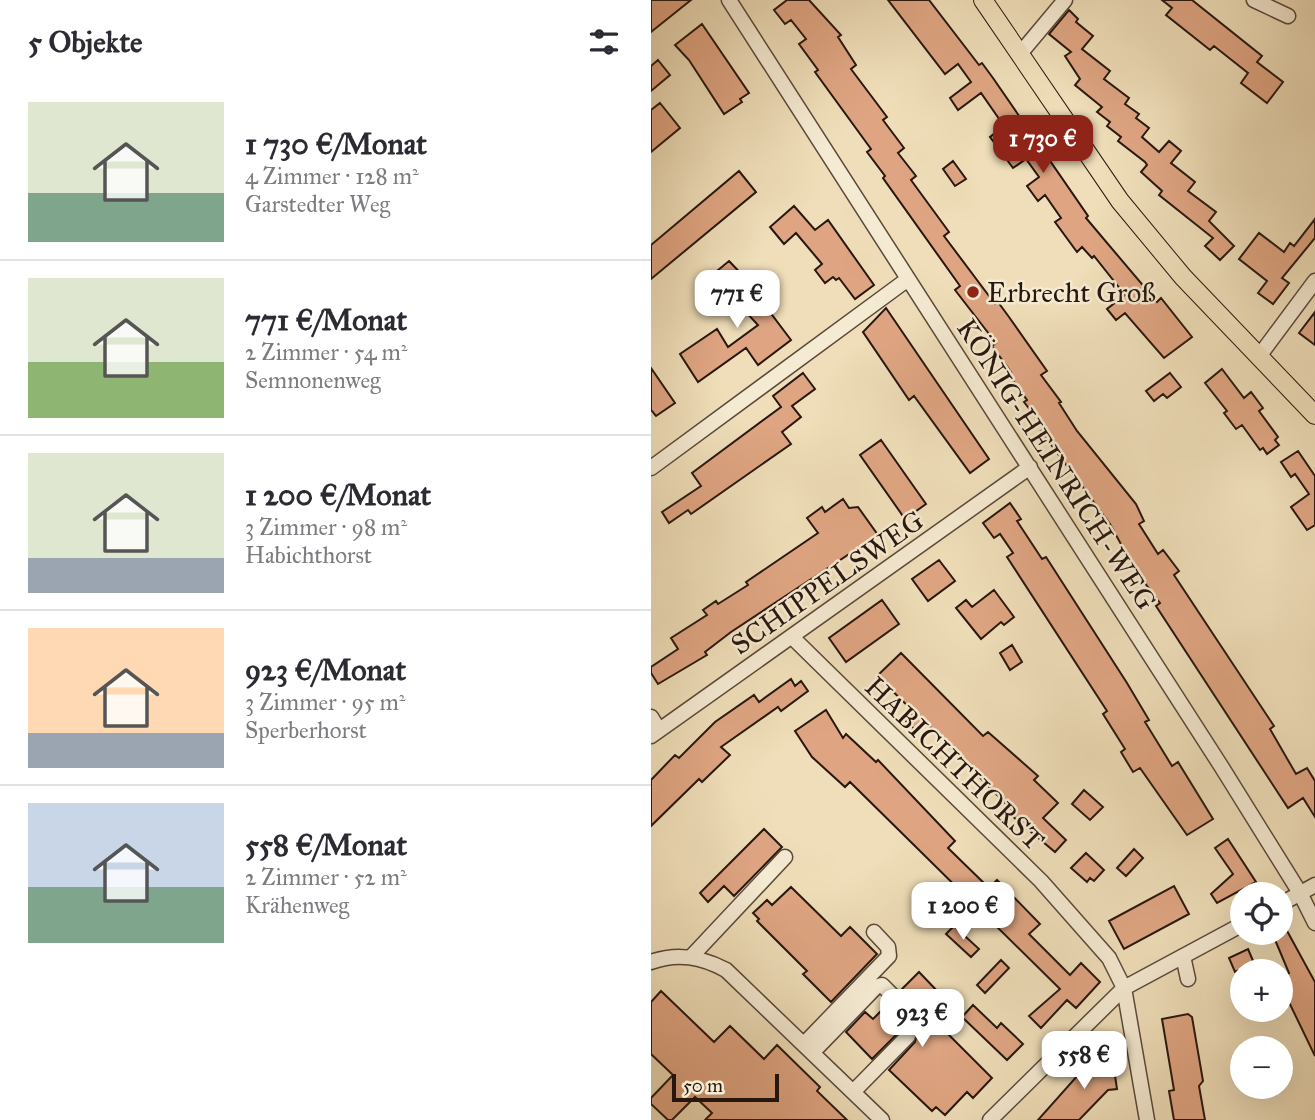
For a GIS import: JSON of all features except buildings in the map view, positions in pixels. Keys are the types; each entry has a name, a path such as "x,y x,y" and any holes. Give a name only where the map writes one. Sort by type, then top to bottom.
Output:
{"main road":[{"path":"983,0 1120,201 1183,277 1315,415"}],"street":[{"name":"KÖNIG-HEINRICH-WEG","path":"729,0 1030,467 1300,893 1315,923"},
{"path":"1019,55 1065,0"},
{"path":"1254,0 1288,16"},
{"path":"651,468 908,279"},
{"path":"1260,355 1315,281"},
{"name":"SCHIPPELSWEG","path":"655,733 1030,467"},
{"name":"HABICHTHORST","path":"792,637 1087,929 1109,958 1124,988 1147,1120"},
{"path":"651,717 655,733"},
{"path":"691,957 785,857"},
{"path":"1293,897 1315,885"},
{"path":"990,1120 1124,988 1230,931"},
{"path":"808,1048 889,956 888,947 874,932"},
{"path":"651,962 675,956 691,957 706,959 726,970 882,1120"},
{"path":"1182,956 1188,979"},
{"path":"808,1048 876,987 882,985 893,995"},
{"path":"853,1092 908,1036"}],"place":[{"name":"Erbrecht Groß","path":"973,292"}]}
